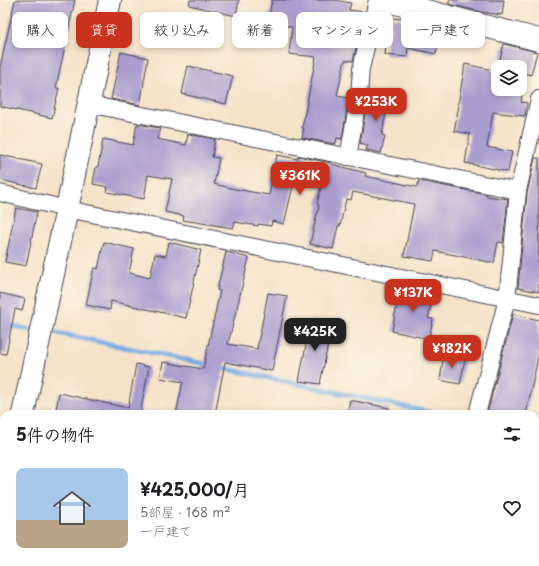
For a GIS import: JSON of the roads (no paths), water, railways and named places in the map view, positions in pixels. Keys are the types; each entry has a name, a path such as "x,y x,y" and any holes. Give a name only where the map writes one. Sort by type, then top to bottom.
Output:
{"main road":[{"path":"24,410 110,0"},
{"path":"384,0 539,40"},
{"path":"533,566 539,566"}],"street":[{"path":"348,157 359,95 361,69 377,0"},
{"path":"478,410 507,299 518,191 539,99"},
{"path":"88,104 518,191"},
{"path":"0,193 67,209 539,305"}],"waterway":[{"path":"0,323 31,330"},
{"path":"57,333 210,365"},
{"path":"218,367 419,410"}]}
